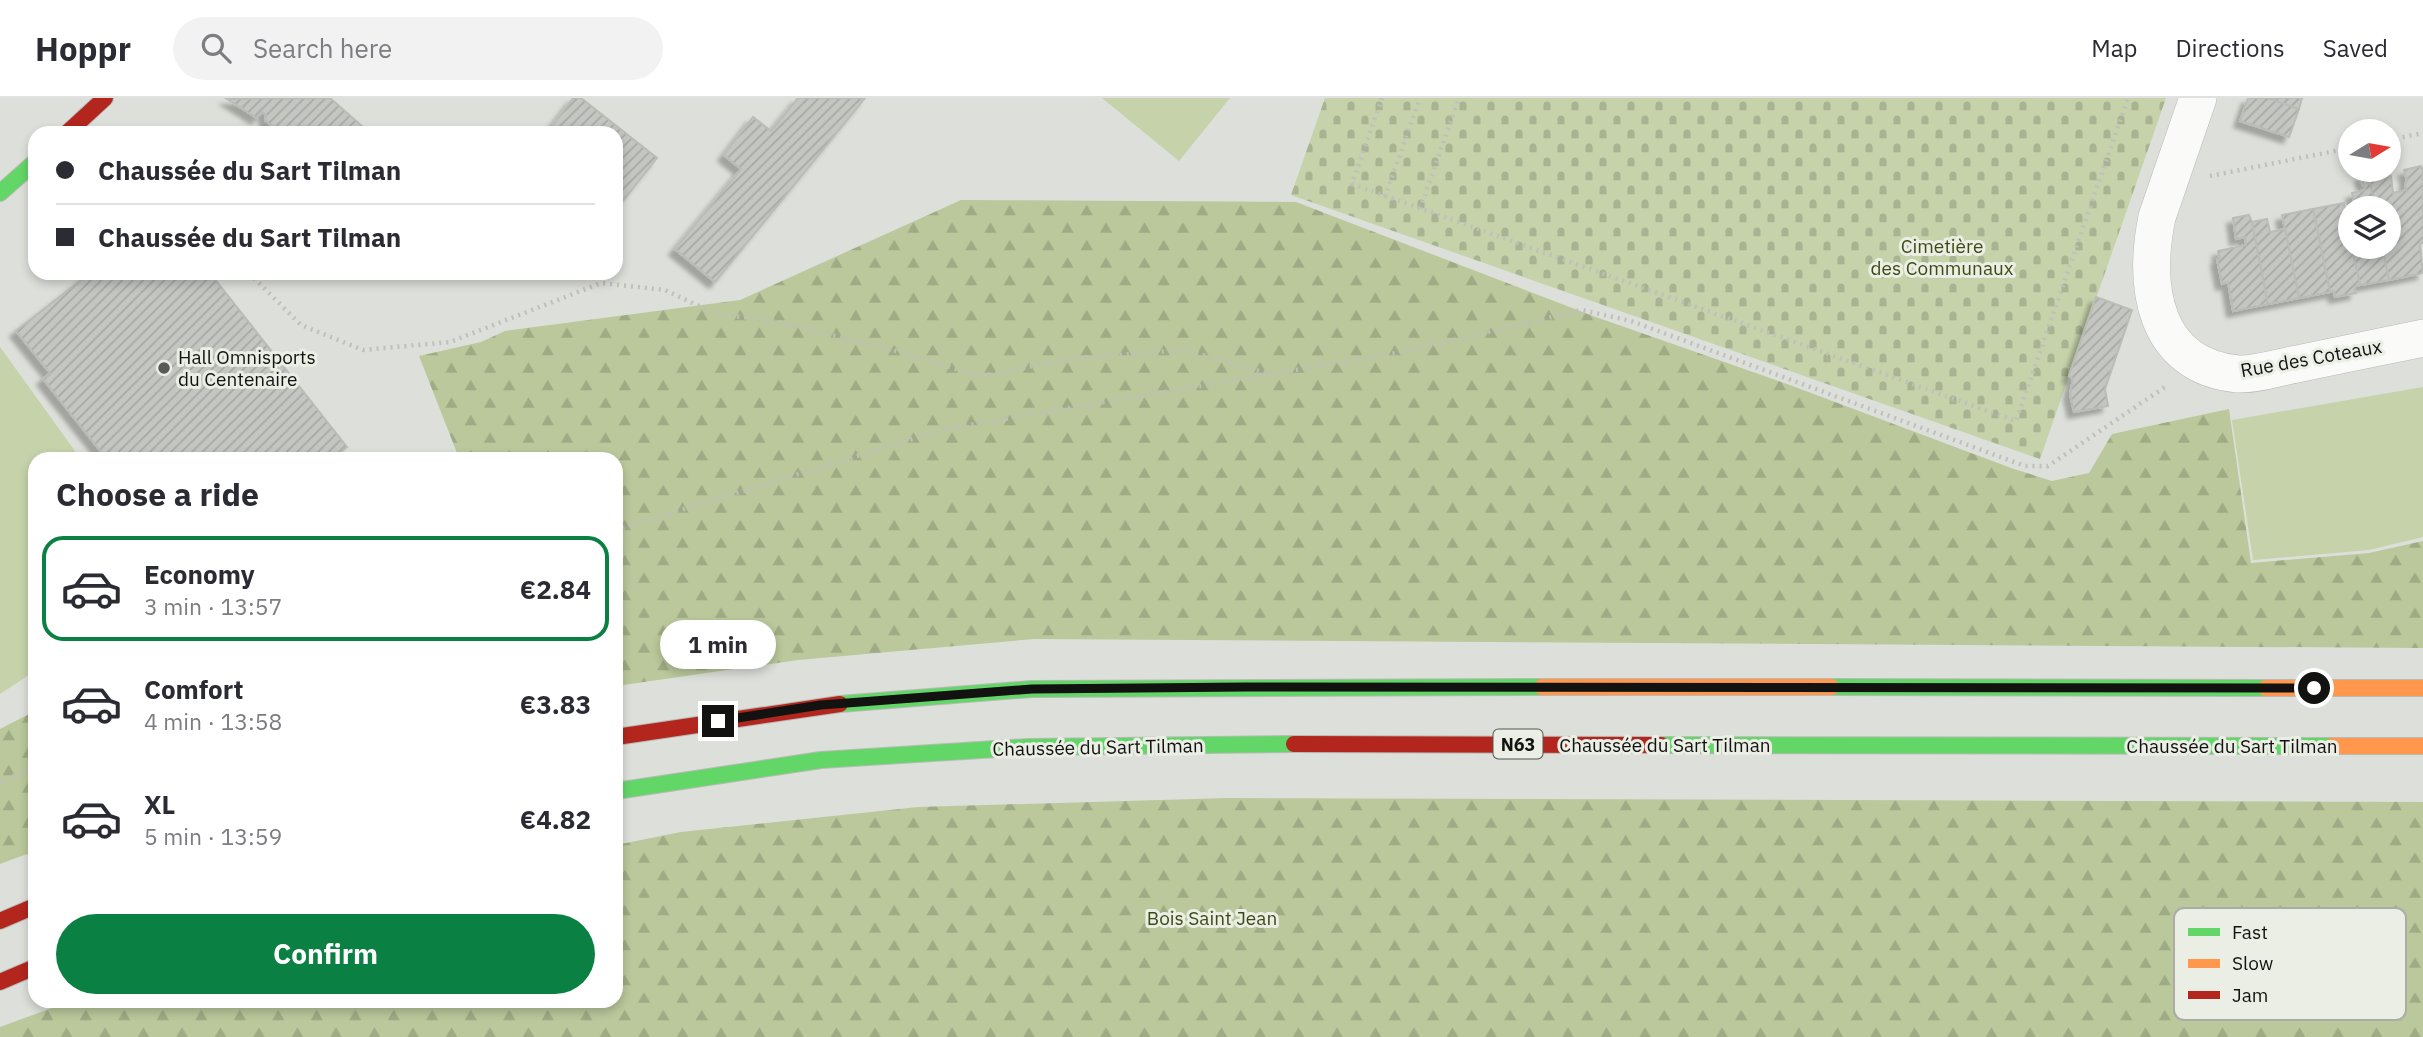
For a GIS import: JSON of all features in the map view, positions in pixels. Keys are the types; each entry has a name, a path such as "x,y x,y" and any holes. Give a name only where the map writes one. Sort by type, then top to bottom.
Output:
{"main road":[{"path":"75,126 105,98"},
{"path":"1,190 28,168"},
{"path":"623,736 821,705 1032,689 2423,688"},
{"name":"Chaussée du Sart Tilman","path":"623,790 821,760 1028,747 1244,744 2423,746"},
{"path":"0,921 28,909"},
{"path":"0,982 28,970"}],"street":[{"path":"2198,98 2168,184 2153,237 2150,261 2157,314 2166,334 2181,350 2200,362"},
{"name":"Rue des Coteaux","path":"2200,362 2239,374 2423,338"}],"path":[{"path":"1382,98 1352,184 2016,421 2129,98"},
{"path":"1385,197 1420,98"},
{"path":"1420,209 1459,98"},
{"path":"2401,138 2423,133"},
{"path":"2168,184 2338,150"},
{"path":"256,280 301,325 363,350 450,342 601,284 665,289 716,314 775,321 892,350 980,376 1076,358 1186,350 1270,374"},
{"path":"623,528 945,429 1407,351 1582,310 1631,321 2010,462 2036,466 2048,466 2200,362"},
{"path":"0,782 28,769"}],"green space":[{"path":"1102,98 1230,98 1179,161"},
{"name":"Cimetière des Communaux","path":"1325,98 2166,98 2040,459 1291,195"},
{"path":"961,200 1296,202 1593,316 2052,481 2089,473 2112,434 2229,409 2251,563 2369,553 2423,541 2423,648 1034,639 798,660 623,685 623,452 457,452 419,356 481,342 505,331 740,300"},
{"path":"0,347 76,452 28,452 28,676 0,694"},
{"path":"2423,387 2423,537 2369,550 2253,560 2232,420"},
{"path":"28,715 28,854 0,864 0,729"},
{"name":"Bois Saint Jean","path":"1228,798 2423,802 2423,1037 0,1037 0,1027 52,1008 623,1008 623,844 681,832 918,807"}],"building":[{"path":"330,98 362,126 272,126 265,120 266,115 262,112 257,118 227,99"},
{"path":"573,98 581,98 616,126 552,126"},
{"path":"798,98 865,98 715,282 675,249 741,169 724,155 753,117 771,131"},
{"path":"2248,98 2268,98 2299,109 2289,137 2240,121"},
{"path":"2268,98 2302,98 2299,109"},
{"path":"623,131 657,158 623,201"},
{"path":"2421,166 2423,171 2423,243 2420,244 2423,273 2389,280 2385,259 2401,259 2401,196 2373,196 2370,182 2392,182 2393,193 2406,190 2404,170"},
{"path":"2363,182 2370,182 2373,196 2353,196 2352,193 2365,190"},
{"path":"2338,204 2338,259 2355,259 2360,285 2354,287 2356,293 2335,297 2334,291 2330,292 2313,209"},
{"path":"2313,209 2330,292 2299,298 2282,215"},
{"path":"2249,215 2268,304 2233,311 2228,282 2222,284 2218,251 2246,245 2245,237 2236,239 2233,218"},
{"path":"2267,219 2270,232 2285,229 2299,298 2268,304 2252,222"},
{"path":"2355,259 2385,259 2389,280 2360,285"},
{"name":"Hall Omnisports du Centenaire","path":"81,280 216,280 347,447 341,452 101,452 43,379 50,373 16,331"},
{"path":"2096,297 2132,310 2105,389 2108,406 2074,412 2070,394 2073,379 2069,376"}],"traffic: fast":[{"path":"0,193 28,168"},
{"path":"840,704 1032,689 1542,687"},
{"path":"1831,687 2266,688"},
{"path":"623,790 821,760 1028,747 1294,744"},
{"path":"1661,745 2332,746"}],"traffic: slow":[{"path":"1542,687 1831,687"},
{"path":"2266,688 2423,688"},
{"path":"2332,746 2423,746"}],"traffic: jam":[{"path":"75,126 105,98"},
{"path":"623,736 840,704"},
{"path":"1294,744 1661,745"},
{"path":"0,921 28,909"},
{"path":"0,982 28,970"}],"place":[{"name":"Hall Omnisports du Centenaire","path":"164,368"}],"route":[{"path":"718,721 821,705 1032,689 2314,688"}]}
